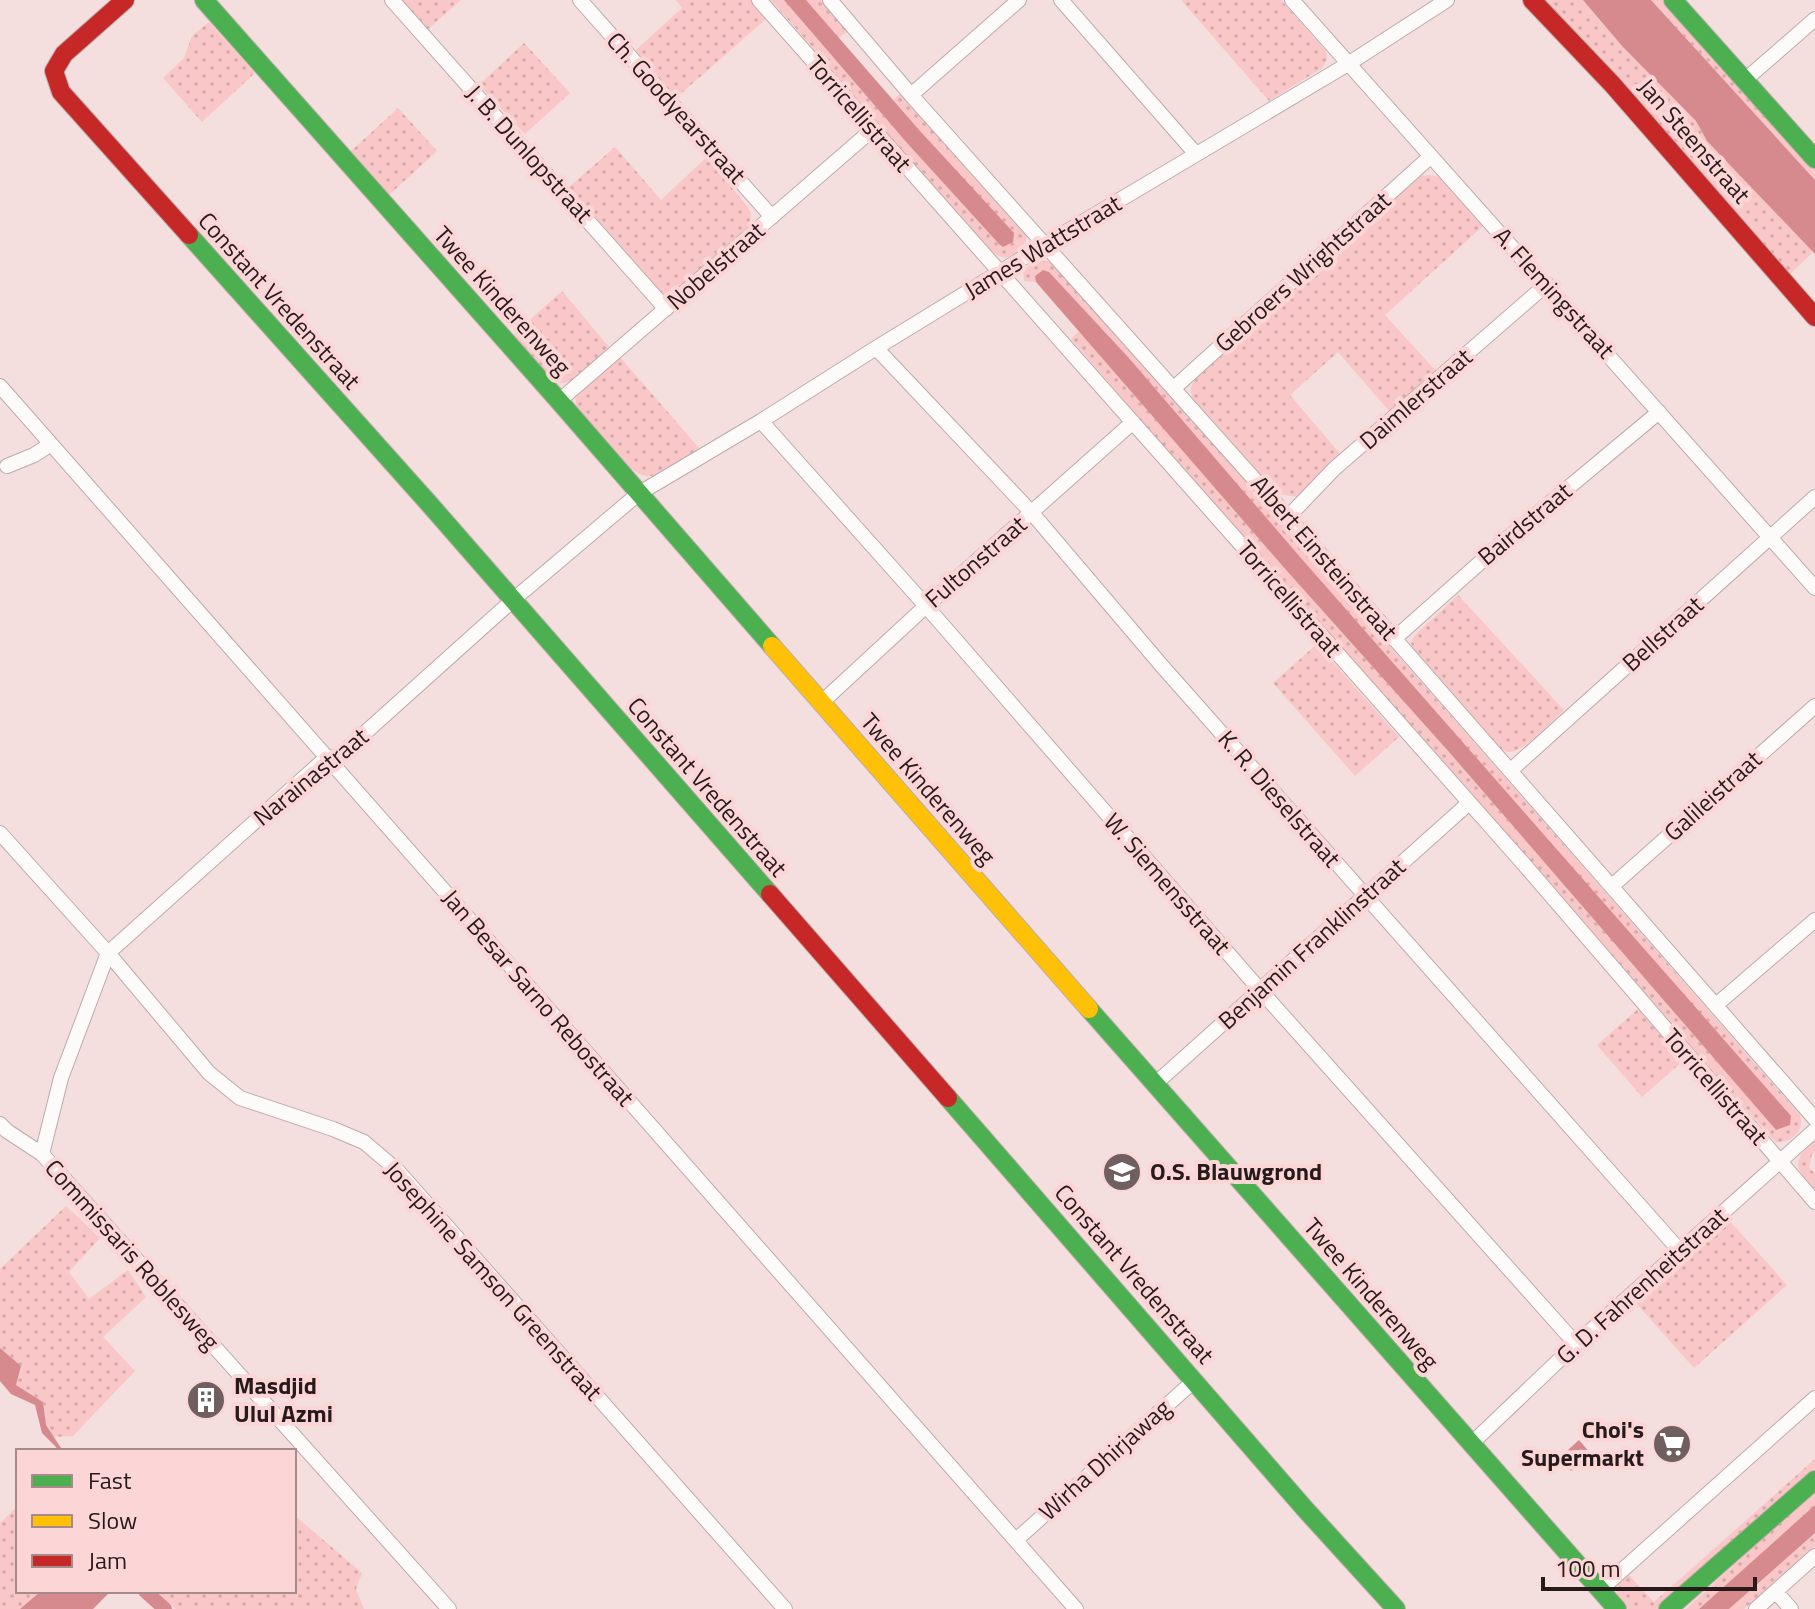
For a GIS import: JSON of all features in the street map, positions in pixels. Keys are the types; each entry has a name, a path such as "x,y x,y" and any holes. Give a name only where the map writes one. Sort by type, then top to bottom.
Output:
{"street":[{"name":"Constant Vredenstraat","path":"125,0 64,54 54,71 61,92 513,600 1305,1509 1396,1609"},
{"name":"Twee Kinderenweg","path":"204,0 1617,1609"},
{"name":"J. B. Dunlopstraat","path":"392,0 666,309"},
{"name":"Ch. Goodyearstraat","path":"580,0 772,217"},
{"name":"Torricellistraat","path":"759,0 1522,862 1815,1202"},
{"name":"Albert Einsteinstraat","path":"830,0 1511,770 1815,1119"},
{"path":"911,95 1019,0"},
{"path":"1061,0 1196,154"},
{"name":"A. Flemingstraat","path":"1292,0 1815,588"},
{"name":"James Wattstraat","path":"638,494 1044,245 1348,64 1447,0"},
{"name":"Jan Steenstraat","path":"1532,0 1612,84 1815,317"},
{"path":"1673,0 1815,159"},
{"path":"1745,80 1815,19"},
{"name":"Nobelstraat","path":"559,401 872,130"},
{"name":"Gebroers Wrightstraat","path":"1174,388 1431,156"},
{"name":"Daimlerstraat","path":"1288,517 1334,469 1547,284"},
{"name":"K. R. Dieselstraat","path":"876,348 1032,513 1162,666 1680,1251"},
{"name":"Jan Besar Sarno Rebostraat","path":"0,386 1076,1609"},
{"name":"Bairdstraat","path":"1394,639 1502,543 1659,412"},
{"name":"W. Siemensstraat","path":"761,421 1260,990 1576,1344"},
{"name":"Fultonstraat","path":"821,703 1133,422"},
{"path":"7,466 51,444"},
{"name":"Narainastraat","path":"42,1154 61,1078 108,953 326,758 338,757 513,600 638,494"},
{"name":"Bellstraat","path":"1511,770 1815,497"},
{"name":"Galileistraat","path":"1612,886 1815,706"},
{"name":"Benjamin Franklinstraat","path":"1155,1084 1469,803"},
{"name":"Josephine Samson Greenstraat","path":"0,833 108,953 209,1073 240,1098 364,1142 397,1170 785,1609"},
{"path":"1716,1005 1815,920"},
{"name":"Commissaris Roblesweg","path":"0,1124 42,1154 449,1609"},
{"name":"G. D. Fahrenheitstraat","path":"1471,1444 1576,1344 1815,1130"},
{"name":"Wirha Dhirjawag","path":"1016,1540 1195,1380"},
{"path":"1600,1590 1815,1398"},
{"path":"1668,1609 1815,1480"},
{"path":"1756,1609 1815,1556"},
{"path":"1776,1592 1791,1609"}],"shaded area":[{"path":"399,0 461,0 427,30"},
{"path":"676,0 751,0 767,18 676,98 635,51 682,8"},
{"path":"771,0 784,0 999,244 920,131 893,100 901,93 1027,235 1019,251 1007,257 990,251"},
{"path":"784,0 806,0 1014,233 1013,242 1003,247 999,244"},
{"path":"806,0 821,0 848,31 839,38"},
{"path":"1181,0 1281,0 1326,51 1327,60 1322,68 1269,101"},
{"path":"1541,0 1583,0 1622,46 1696,121 1707,141 1813,252 1790,274"},
{"path":"1583,0 1651,0 1815,180 1815,254 1707,141 1696,121 1622,46"},
{"path":"1651,0 1666,0 1815,165 1815,180"},
{"path":"209,22 255,73 202,122 163,78 184,58 192,36"},
{"path":"524,43 570,93 525,134 479,85"},
{"path":"398,108 437,151 389,195 350,152"},
{"path":"615,147 661,200 707,157 751,213 750,225 678,290 669,294 662,293 569,187"},
{"path":"1419,176 1439,177 1483,226 1385,315 1436,371 1390,412 1338,352 1290,395 1341,455 1298,497 1278,494 1193,399 1193,384 1199,375"},
{"path":"1034,261 1055,263 1800,1115 1801,1126 1796,1135 1782,1142 1776,1142 1771,1137 1441,759 1279,579 1071,339 1079,331 1776,1130 1789,1125 1790,1116 1128,357 1049,272 1043,270 1035,276 1036,282 1024,281 1023,271"},
{"path":"1043,270 1049,272 1128,357 1791,1116 1790,1125 1776,1130 1449,752 1287,571 1036,282 1035,276"},
{"path":"562,291 609,347 582,373 564,383 544,372 513,335"},
{"path":"619,356 699,448 657,475 642,475 632,470 593,429 576,405 582,387"},
{"path":"1458,595 1564,710 1529,742 1514,751 1506,752 1497,746 1413,650 1411,643 1414,636"},
{"path":"1317,644 1399,737 1355,776 1273,683"},
{"path":"1638,1009 1683,1061 1642,1097 1597,1045"},
{"path":"1813,1142 1815,1153 1809,1167 1815,1174 1815,1190 1798,1166 1801,1155"},
{"path":"66,1206 100,1238 69,1272 89,1299 128,1270 146,1297 103,1337 135,1371 73,1436 52,1437 46,1425 43,1402 16,1385 21,1366 0,1348 0,1269"},
{"path":"1728,1219 1787,1285 1694,1368 1635,1302"},
{"path":"0,1348 21,1366 16,1385 43,1402 46,1425 62,1449 56,1449 42,1433 35,1405 11,1394 0,1381"},
{"path":"1579,1440 1591,1454 1571,1471 1559,1458"},
{"path":"1815,1459 1815,1468 1659,1609 1628,1609 1616,1596 1618,1584 1628,1574 1654,1602"},
{"path":"1815,1491 1815,1505 1699,1609 1686,1609"},
{"path":"1815,1505 1815,1533 1729,1609 1699,1609"},
{"path":"16,1508 16,1593 39,1593 20,1609 0,1609 0,1523"},
{"path":"296,1517 362,1573 356,1589 364,1609 176,1609 158,1593 296,1593"},
{"path":"1815,1533 1815,1546 1744,1609 1729,1609"},
{"path":"39,1593 109,1593 93,1609 20,1609"}],"waterway":[{"path":"147,1593 165,1609"}],"traffic: fast":[{"path":"204,0 772,646"},
{"path":"1673,0 1815,159"},
{"path":"189,235 770,894"},
{"path":"1089,1009 1617,1609"},
{"path":"948,1098 1305,1509 1396,1609"},
{"path":"1668,1609 1815,1480"}],"traffic: slow":[{"path":"772,646 1089,1009"}],"traffic: jam":[{"path":"125,0 64,54 54,71 61,92 189,235"},
{"path":"1532,0 1612,84 1815,317"},
{"path":"770,894 948,1098"}],"place":[{"name":"O.S. Blauwgrond","path":"1122,1172"},
{"name":"Masdjid Ulul Azmi","path":"206,1400"},
{"name":"Choi's Supermarkt","path":"1672,1444"}]}
